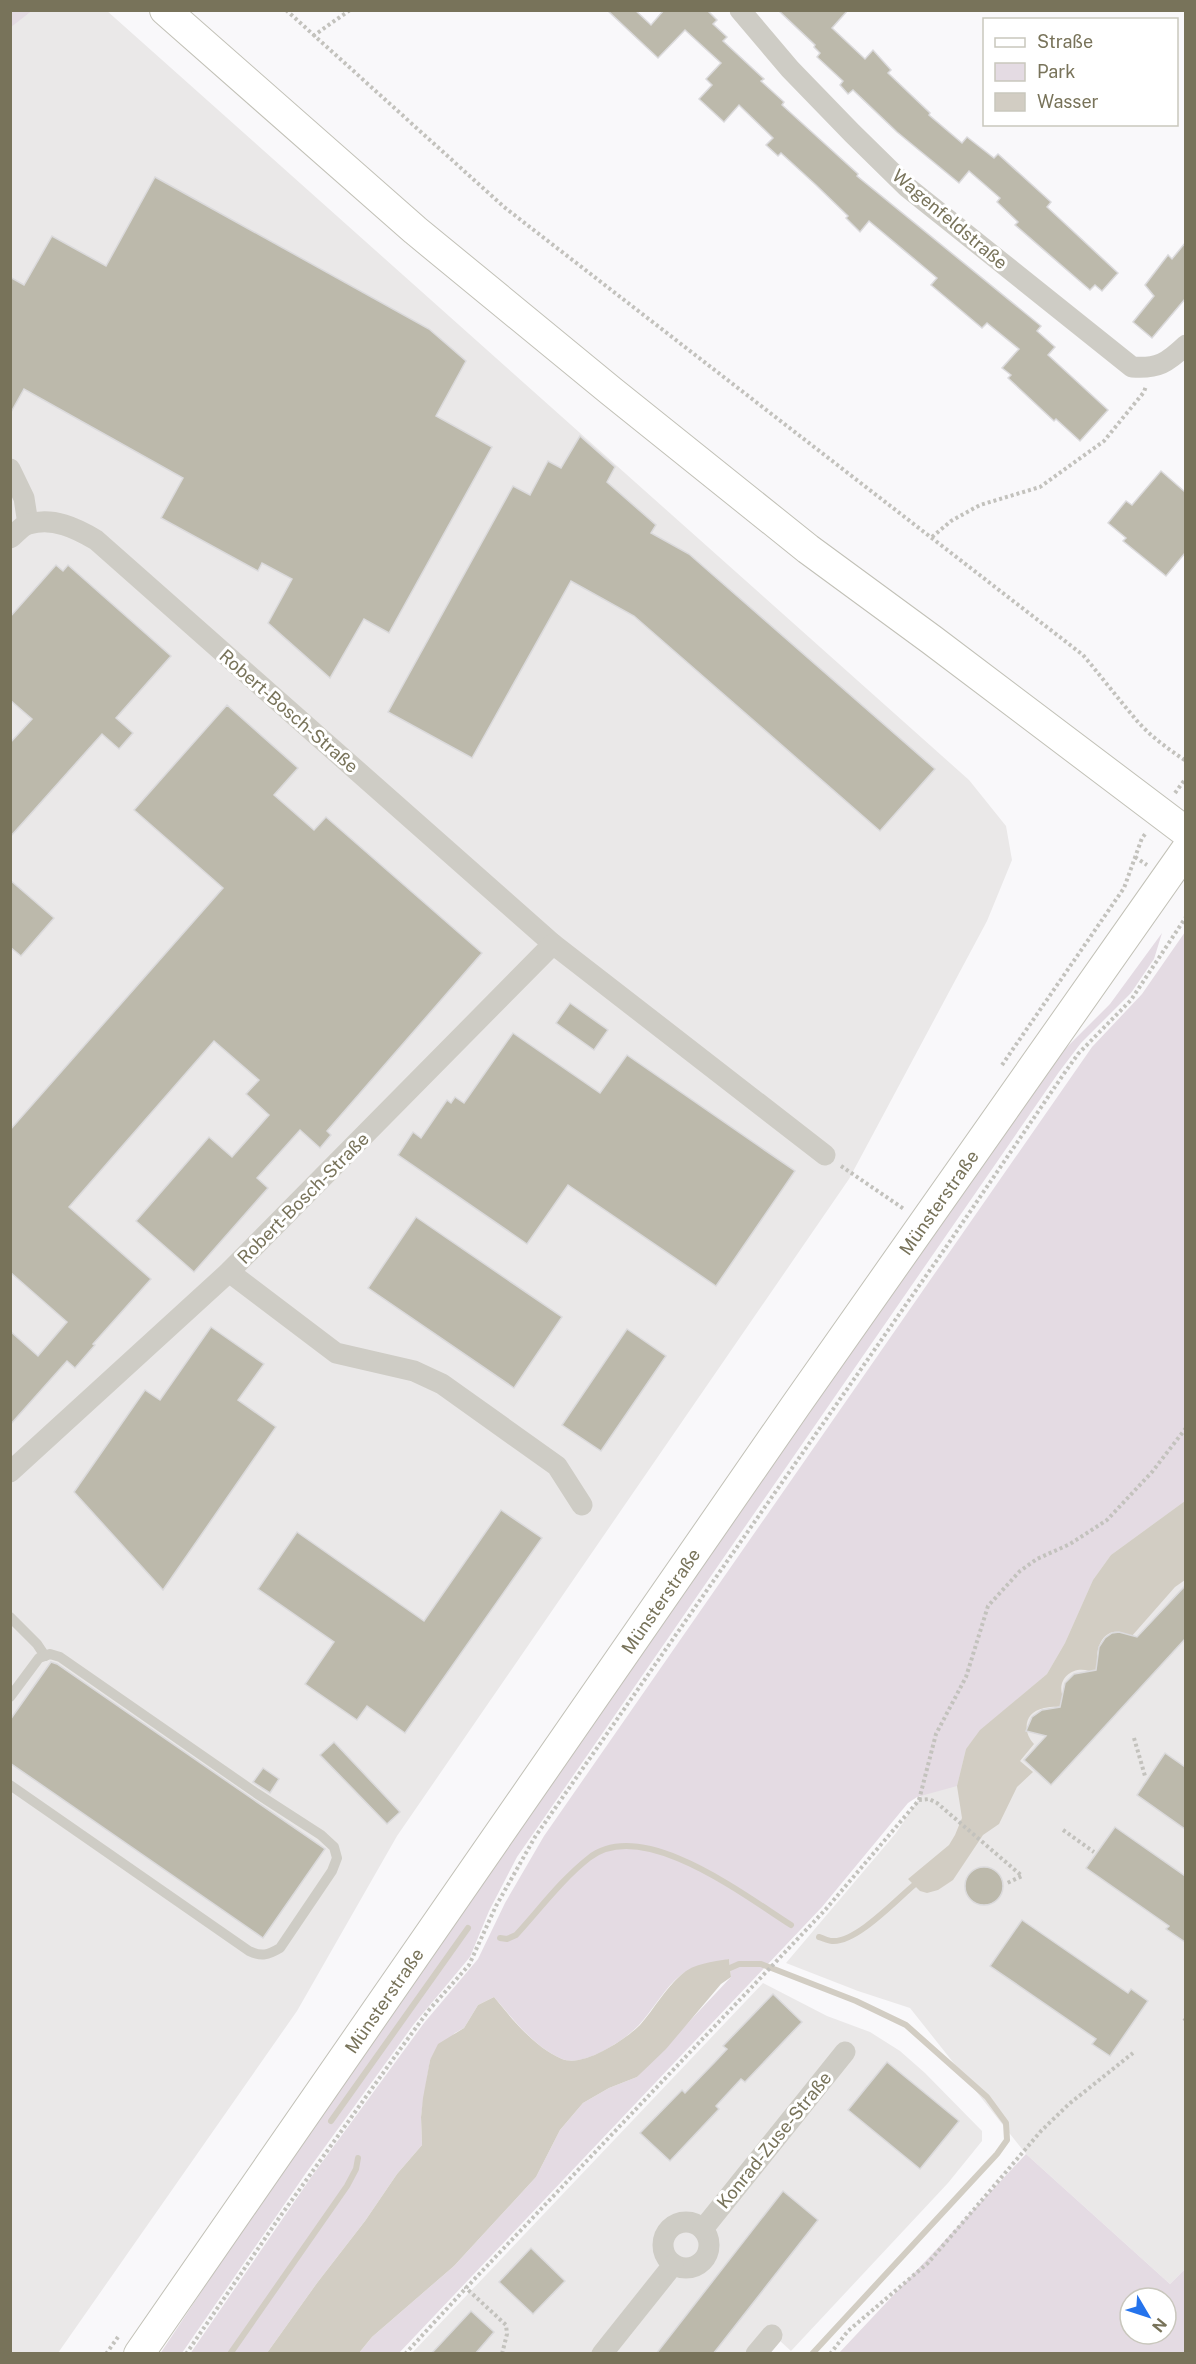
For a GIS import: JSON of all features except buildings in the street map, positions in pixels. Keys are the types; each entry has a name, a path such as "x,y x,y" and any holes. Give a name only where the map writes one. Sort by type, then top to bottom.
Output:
{"main road":[{"path":"165,10 415,230 629,405 808,549 1185,832"},
{"name":"Münsterstraße","path":"139,2354 923,1223 1185,850"}],"street":[{"name":"Wagenfeldstraße","path":"740,10 798,77 907,187 1132,367 1151,368"},
{"path":"1151,368 1170,360 1185,345"},
{"path":"10,469 24,498 27,524 10,538"},
{"name":"Robert-Bosch-Straße","path":"27,524 51,523 72,526 96,540 553,944 825,1155"},
{"name":"Robert-Bosch-Straße","path":"10,1472 229,1272 553,944"},
{"name":"Robert-Bosch-Straße","path":"229,1272 336,1353 414,1371 442,1384 557,1466 582,1505"},
{"name":"Konrad-Zuse-Straße","path":"703,2229 845,2052"},
{"path":"687,2222 696,2224 707,2235 709,2249 703,2261 689,2269 673,2265 663,2252 663,2243 670,2228 687,2222"},
{"path":"602,2354 673,2265"},
{"path":"756,2354 772,2335"}],"lane":[{"path":"10,1617 37,1644 45,1656"},
{"path":"10,1697 39,1658 50,1654 68,1662 256,1793 321,1835 334,1847 337,1858 332,1871 280,1948 259,1956 10,1785"}],"path":[{"path":"286,10 504,207 1083,655 1118,695 1133,717 1160,743 1185,761"},
{"path":"313,36 351,10"},
{"path":"932,537 951,521 980,505 1040,487 1104,441 1144,392 1151,368"},
{"path":"186,2354 279,2217 401,2048 429,2010 469,1965 496,1906 535,1837 944,1250 1063,1075 1078,1054 1131,1000 1185,917"},
{"path":"825,1155 923,1223"},
{"path":"405,2354 826,1909 919,1800 936,1734 966,1677 988,1606 1020,1571 1037,1559 1070,1544 1107,1520 1152,1472 1185,1428"},
{"path":"1134,1738 1145,1776"},
{"path":"919,1800 929,1799 938,1803 1022,1876 1005,1884"},
{"path":"1063,1830 1095,1852"},
{"path":"830,2354 848,2331 928,2263 1041,2131 1069,2104 1133,2053"},
{"path":"466,2288 506,2325 507,2334 502,2354"}],"shaded area":[{"path":"106,10 969,780 1006,826 1012,860 987,921 849,1179 397,1836 297,2011 58,2353 11,2354 10,27 32,11"},
{"path":"1185,1402 1185,2269 1170,2284 1026,2154 910,2008 786,1963 896,1833"},
{"path":"763,1983 827,2016 870,2032 900,2051 982,2131 982,2141 948,2183 791,2351 767,2329 745,2353 411,2354"}],"green space":[{"path":"11,10 32,10 32,11 11,27"},
{"path":"1185,932 1185,1501 1111,1555 1093,1580 1065,1643 1047,1674 981,1730 966,1749 957,1786 917,1797 908,1803 822,1907 399,2353 359,2353 372,2337 454,2266 536,2177 560,2130 583,2103 609,2088 637,2077 731,1977 729,1959 685,1972 670,1986 633,2031 614,2045 581,2060 562,2059 542,2047 525,2032 494,1997 478,2005 464,2028 455,2033 430,2060 421,2116 422,2145 397,2174 267,2353 190,2354 312,2176 424,2023 478,1959 505,1903 544,1836 1092,1047 1142,994"},
{"path":"1162,933 1154,959 1131,993 1081,1043 1059,1072 517,1857 489,1911 470,1957 414,2024 306,2173 182,2353 160,2354 286,2164 1054,1060 1110,1004"},
{"path":"1026,2154 1170,2284 1185,2269 1185,2353 839,2353"}],"water":[{"path":"1185,1501 1185,1580 1175,1587 1131,1637 1124,1633 1112,1632 1103,1638 1097,1657 1105,1666 1097,1675 1080,1670 1067,1676 1061,1689 1069,1706 1044,1708 1032,1713 1027,1728 1034,1744 1020,1761 1033,1772 1017,1787 999,1824 983,1835 953,1880 938,1890 927,1893 920,1891 908,1879 949,1845 962,1818 957,1786 966,1749 980,1730 1047,1674 1065,1643 1093,1580 1111,1555"},
{"path":"729,1959 731,1977 721,1984 666,2049 637,2077 609,2088 583,2103 560,2130 536,2177 454,2266 372,2337 359,2353 267,2353 397,2174 422,2145 421,2117 430,2060 438,2044 464,2028 478,2005 494,1997 525,2032 542,2047 562,2059 571,2061 604,2051 633,2031 670,1986 686,1971 704,1964"}],"waterway":[{"path":"500,1938 507,1939 516,1935 579,1866 589,1858 611,1848 636,1847 664,1853 693,1865 721,1880 791,1925"},
{"path":"819,1937 832,1941 842,1940 852,1935 864,1928 914,1885"},
{"path":"331,2121 468,1928"},
{"path":"730,1968 739,1964 761,1964 856,2001 906,2025 987,2097 1006,2123 1007,2140 997,2154 812,2354"},
{"path":"230,2354 347,2186 356,2169 358,2158"}]}
